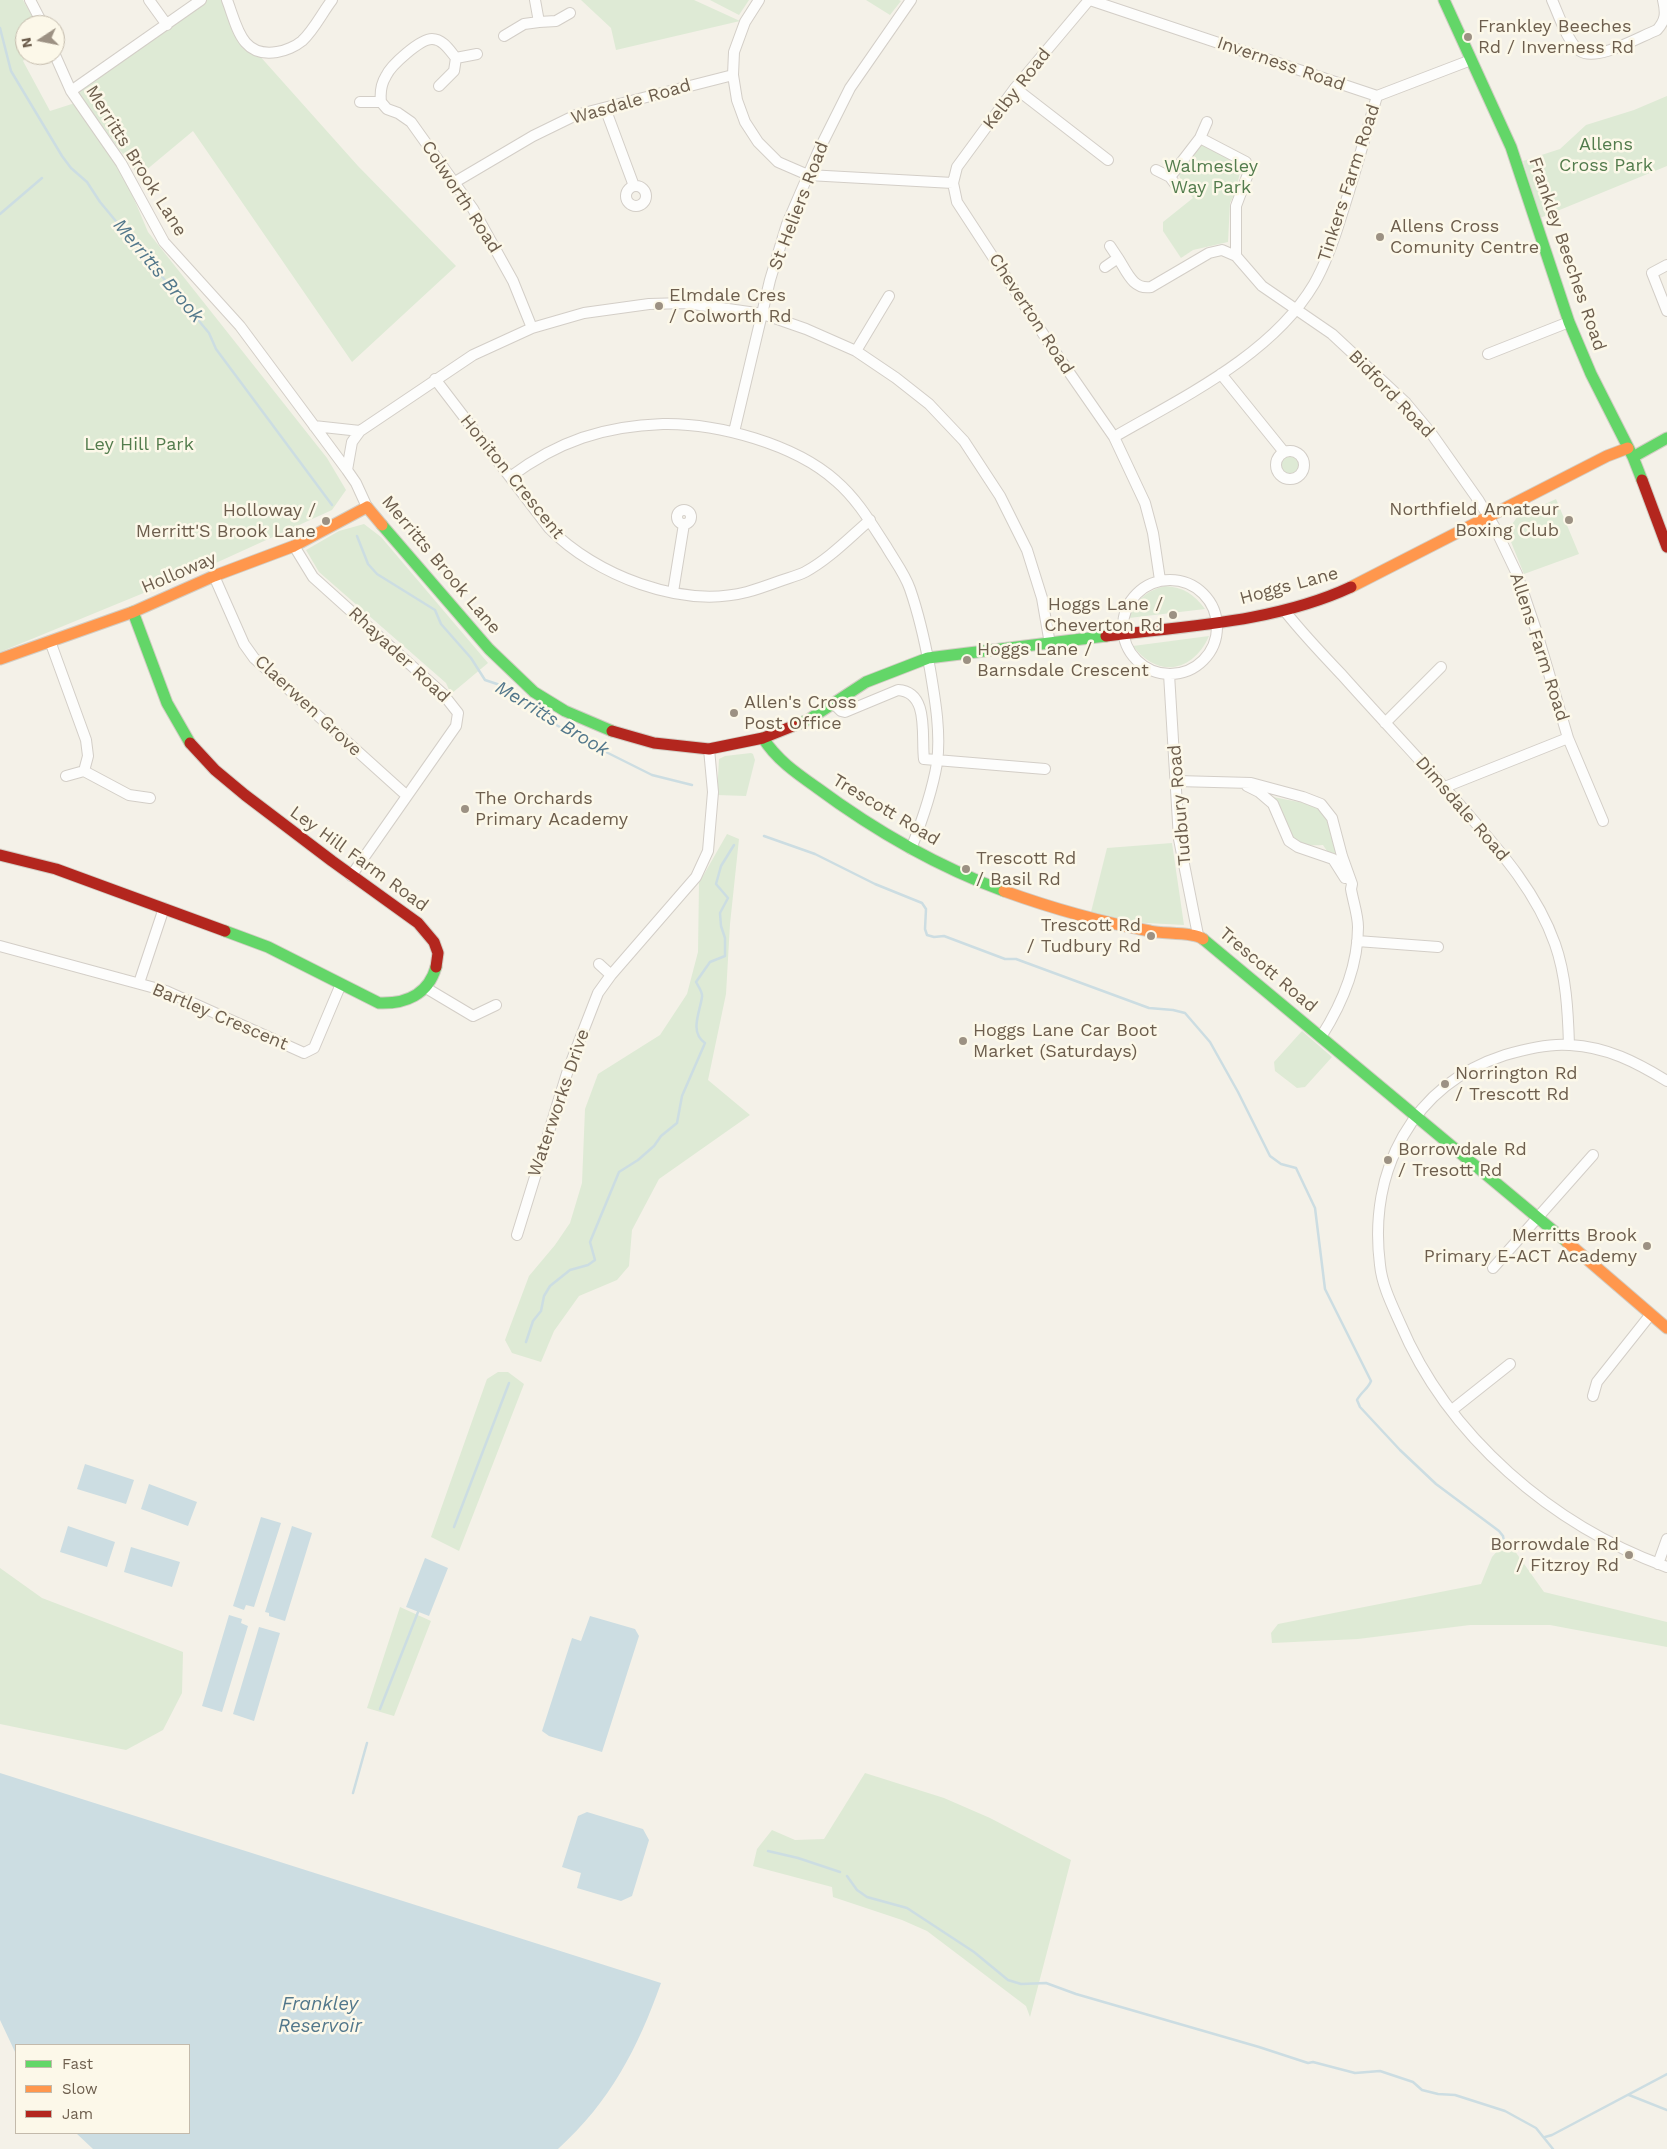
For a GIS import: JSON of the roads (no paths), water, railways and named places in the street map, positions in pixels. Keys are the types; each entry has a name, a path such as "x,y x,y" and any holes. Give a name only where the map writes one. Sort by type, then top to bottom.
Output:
{"street":[{"path":"30,0 38,15"},
{"path":"149,0 167,25"},
{"path":"72,91 201,0"},
{"path":"227,0 236,29 243,41 256,51 268,53 282,51 301,42 332,0"},
{"path":"534,0 539,22"},
{"path":"760,0 745,22 734,52 733,75 736,100 745,122 758,142 778,162 808,175 953,183"},
{"name":"St Heliers Road","path":"734,432 770,280 788,224 808,175 850,88 911,0"},
{"name":"Kelby Road","path":"953,183 957,167 1015,88 1090,0"},
{"name":"Inverness Road","path":"1090,0 1377,96"},
{"name":"Frankley Beeches Road","path":"1444,0 1511,148 1569,322 1591,374 1631,452 1667,547"},
{"path":"1552,0 1572,42 1580,51 1599,54 1657,30 1664,23 1666,12 1663,0"},
{"path":"504,36 524,24 556,21 570,13"},
{"path":"360,102 381,102 380,92 387,74 415,47 431,39 442,42 456,58 454,71 439,86"},
{"path":"456,58 477,54"},
{"path":"1377,96 1471,60"},
{"name":"Merritts Brook Lane","path":"60,65 72,91 121,163 164,242 240,326 347,470 356,483 366,506 489,649 534,692 565,711 614,732 654,743 709,749 763,738 808,720 866,682 928,658"},
{"name":"Wasdale Road","path":"455,182 533,136 576,115 733,75"},
{"path":"1015,88 1108,160"},
{"name":"Tinkers Farm Road","path":"1114,437 1221,374 1264,341 1296,309 1314,284 1328,256 1352,183 1377,96"},
{"name":"Colworth Road","path":"381,102 387,110 398,113 411,122 455,182 473,209 513,281 532,328"},
{"path":"605,108 634,186"},
{"path":"1170,177 1200,138 1207,122"},
{"path":"1110,246 1136,285 1143,288 1151,287 1209,252 1222,250 1236,256 1236,206 1248,174 1248,168 1246,162 1200,138"},
{"path":"1156,170 1170,177 1178,188"},
{"name":"Cheverton Road","path":"953,183 957,202 1053,349 1114,437 1145,503 1153,533 1160,580"},
{"name":"Bidford Road","path":"1236,256 1262,286 1332,334 1406,403 1431,433 1489,518"},
{"path":"1104,267 1118,258"},
{"path":"1667,264 1652,273 1667,311"},
{"path":"856,352 889,296"},
{"path":"347,470 352,442 360,431 473,355 532,328 584,313 649,304 686,303 763,314 806,329 856,352 896,378 929,404 964,441 1000,496 1027,550 1042,598 1050,644"},
{"path":"1488,354 1569,322"},
{"path":"1221,374 1284,452"},
{"name":"Honiton Crescent","path":"435,379 549,528 562,542 597,565 630,581 691,595 724,595 747,592 804,572 836,550 870,520"},
{"path":"510,477 555,448 578,438 620,427 677,424 704,426 734,432 800,457 835,480 870,520 910,587 928,658 937,709 937,761 926,811 912,850"},
{"path":"314,426 360,431"},
{"name":"Hoggs Lane","path":"928,658 1217,622 1284,610 1334,595 1489,518 1607,456 1631,452 1667,438"},
{"name":"Holloway","path":"0,659 133,612 214,576 294,546 366,506"},
{"name":"Allens Farm Road","path":"1445,788 1568,738 1520,583 1489,518"},
{"path":"673,592 684,524"},
{"name":"Rhayader Road","path":"294,546 314,577 443,694 458,713 456,726 406,796"},
{"name":"Claerwen Grove","path":"214,576 244,644 254,658 406,796"},
{"path":"1160,580 1184,581 1198,589 1210,602 1217,622 1214,645 1204,660 1189,670 1169,674 1155,672 1142,665 1131,654 1123,633 1124,619 1132,598 1148,585 1160,580"},
{"name":"Dimsdale Road","path":"1284,610 1507,858 1542,912 1556,944 1568,1014 1569,1044"},
{"name":"Ley Hill Farm Road","path":"133,612 166,699 179,726 195,750 214,771 351,876 402,910 428,932 435,947 438,962 434,977 426,988"},
{"path":"50,642 86,740 88,756 84,771"},
{"path":"1385,724 1441,667"},
{"name":"Tudbury Road","path":"1169,674 1179,839 1198,934"},
{"path":"834,703 841,711 846,712 898,690 906,690 916,697 920,708 924,759 1045,770"},
{"name":"Trescott Road","path":"763,738 769,750 832,800 912,850 989,887 1088,918 1163,934 1198,934 1539,1217 1667,1328"},
{"path":"1568,738 1603,821"},
{"name":"Waterworks Drive","path":"517,1235 568,1070 598,993 696,877 708,851 713,792 709,749"},
{"path":"66,776 84,771 129,795 150,798"},
{"path":"1176,781 1251,782 1303,796 1321,804 1332,818 1352,884 1351,889 1358,926 1349,984 1336,1013 1321,1037"},
{"path":"1240,782 1259,792 1272,804 1289,841 1298,847 1334,859 1351,889"},
{"path":"351,876 406,796"},
{"path":"0,854 56,869 268,948 379,1002 397,1004 413,998 426,988 474,1016 496,1005"},
{"path":"139,983 164,908"},
{"path":"1357,941 1438,947"},
{"name":"Bartley Crescent","path":"0,946 166,991 304,1053 314,1048 341,984"},
{"path":"599,964 611,976"},
{"path":"1667,1081 1628,1058 1602,1050 1569,1044 1519,1051 1468,1071 1445,1088 1416,1115 1400,1140 1380,1201 1378,1235 1380,1268 1388,1295 1416,1357 1431,1382 1482,1446 1532,1493 1586,1530 1619,1548 1662,1566 1667,1540"},
{"path":"1493,1268 1593,1155"},
{"path":"1593,1396 1597,1382 1651,1314"},
{"path":"1452,1410 1510,1364"}],"water":[{"path":"85,1464 134,1480 126,1504 77,1489"},
{"path":"149,1484 197,1502 188,1526 141,1509"},
{"path":"261,1517 281,1523 254,1607 246,1605 244,1610 233,1606"},
{"path":"68,1526 115,1542 107,1567 60,1552"},
{"path":"292,1526 312,1533 285,1621 269,1616 269,1613 265,1612"},
{"path":"131,1547 180,1562 172,1587 124,1572"},
{"path":"425,1558 448,1568 429,1616 406,1607"},
{"path":"229,1615 242,1619 241,1623 248,1626 222,1712 202,1706"},
{"path":"590,1616 635,1629 639,1636 602,1752 549,1736 542,1731 572,1638 581,1641"},
{"path":"259,1627 280,1633 254,1721 233,1714"},
{"name":"Frankley Reservoir","path":"0,1773 661,1983 643,2030 620,2073 593,2112 558,2149 93,2149 77,2134 190,2134 190,2044 15,2044 15,2052 0,2020"},
{"path":"587,1812 643,1829 649,1840 632,1896 621,1901 577,1888 581,1873 562,1867 578,1816"}],"waterway":[{"name":"Merritts Brook","path":"0,28 11,71 62,156 71,168 87,182 100,202 209,333 216,349 332,505"},
{"path":"0,214 42,178"},
{"name":"Merritts Brook","path":"357,536 368,564 377,574 435,610 441,624 471,658 485,680 506,687 522,702 547,720 608,753 652,775 692,785"},
{"path":"764,836 815,854 875,884 922,903 926,909 925,929 927,935 934,937 944,936 1005,959 1016,959 1149,1008 1185,1013 1210,1042 1270,1156 1281,1164 1296,1168 1315,1208 1325,1289 1371,1381 1357,1400 1360,1407 1400,1450 1436,1484 1499,1531 1503,1536 1504,1542"},
{"path":"526,1342 533,1321 541,1311 544,1296 550,1286 570,1270 588,1265 595,1260 590,1242 619,1172 638,1160 654,1146 661,1136 677,1123 682,1096 705,1043 700,1038 696,1028 702,995 696,982 710,962 725,956 725,938 721,926 720,913 728,898 716,884 721,866 734,845"},
{"path":"454,1527 509,1383"},
{"path":"380,1709 418,1612"},
{"path":"353,1793 367,1743"},
{"path":"768,1851 798,1858 840,1872"},
{"path":"847,1876 857,1890 867,1897 907,1908 974,1952 1008,1980 1021,1984 1046,1983 1076,1994 1308,2063 1313,2062 1355,2073 1380,2071 1413,2082 1422,2090 1438,2094 1455,2095 1505,2111 1536,2128 1553,2149"},
{"path":"1545,2137 1667,2074"},
{"path":"1629,2095 1667,2110"}],"place":[{"name":"Frankley Beeches Rd / Inverness Rd","path":"1468,37"},
{"name":"Allens Cross Comunity Centre","path":"1380,237"},
{"name":"Elmdale Cres / Colworth Rd","path":"659,306"},
{"name":"Northfield Amateur Boxing Club","path":"1569,520"},
{"name":"Holloway / Merritt'S Brook Lane","path":"326,521"},
{"name":"Hoggs Lane / Cheverton Rd","path":"1173,615"},
{"name":"Hoggs Lane / Barnsdale Crescent","path":"967,660"},
{"name":"Allen's Cross Post Office","path":"734,713"},
{"name":"The Orchards Primary Academy","path":"465,809"},
{"name":"Trescott Rd / Basil Rd","path":"966,869"},
{"name":"Trescott Rd / Tudbury Rd","path":"1151,936"},
{"name":"Hoggs Lane Car Boot Market (Saturdays)","path":"963,1041"},
{"name":"Norrington Rd / Trescott Rd","path":"1445,1084"},
{"name":"Borrowdale Rd / Tresott Rd","path":"1388,1160"},
{"name":"Merritts Brook Primary E-ACT Academy","path":"1647,1246"},
{"name":"Borrowdale Rd / Fitzroy Rd","path":"1629,1555"}],"park label":[{"name":"Allens Cross Park","path":"1606,155"},
{"name":"Walmesley Way Park","path":"1211,177"},
{"name":"Ley Hill Park","path":"139,445"}]}
